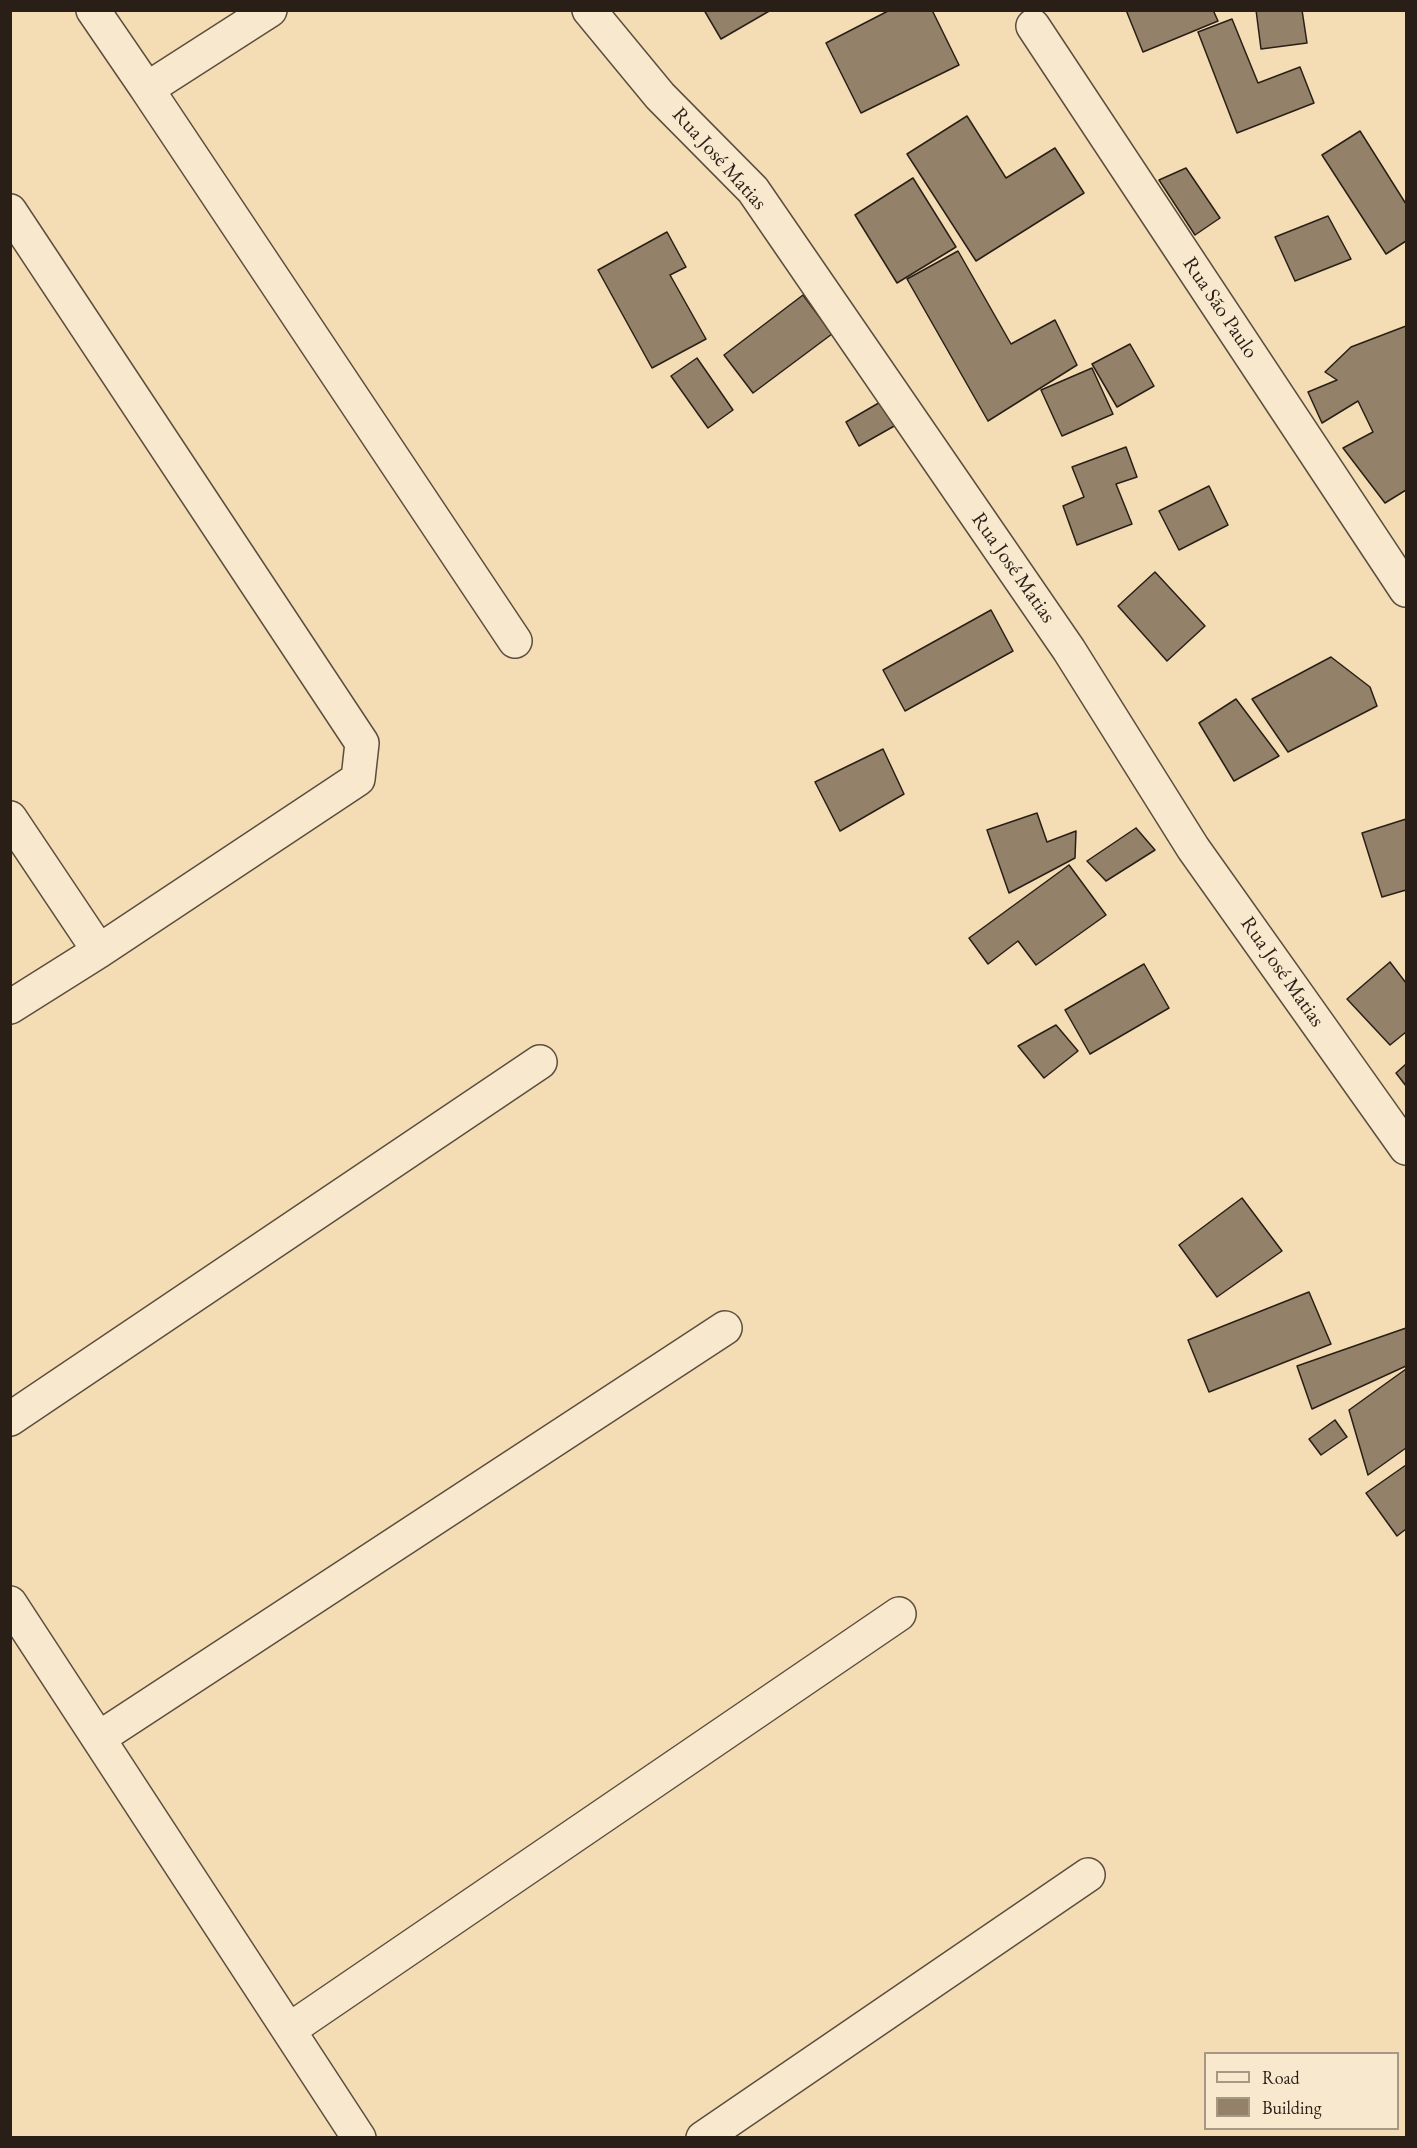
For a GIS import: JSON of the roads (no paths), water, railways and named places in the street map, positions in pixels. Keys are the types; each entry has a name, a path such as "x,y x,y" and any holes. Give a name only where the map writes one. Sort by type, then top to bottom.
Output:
{"street":[{"path":"93,10 515,641"},
{"path":"147,89 270,10"},
{"name":"Rua José Matias","path":"589,10 660,96 753,190 1069,650 1193,848 1407,1148"},
{"name":"Rua São Paulo","path":"1033,26 1407,590"},
{"path":"10,211 362,743 358,779 99,951 10,1007"},
{"path":"10,818 99,951"},
{"path":"10,1419 540,1062"},
{"path":"99,1738 725,1328"},
{"path":"10,1604 359,2138"},
{"path":"289,2030 899,1614"},
{"path":"703,2138 1088,1875"}]}
